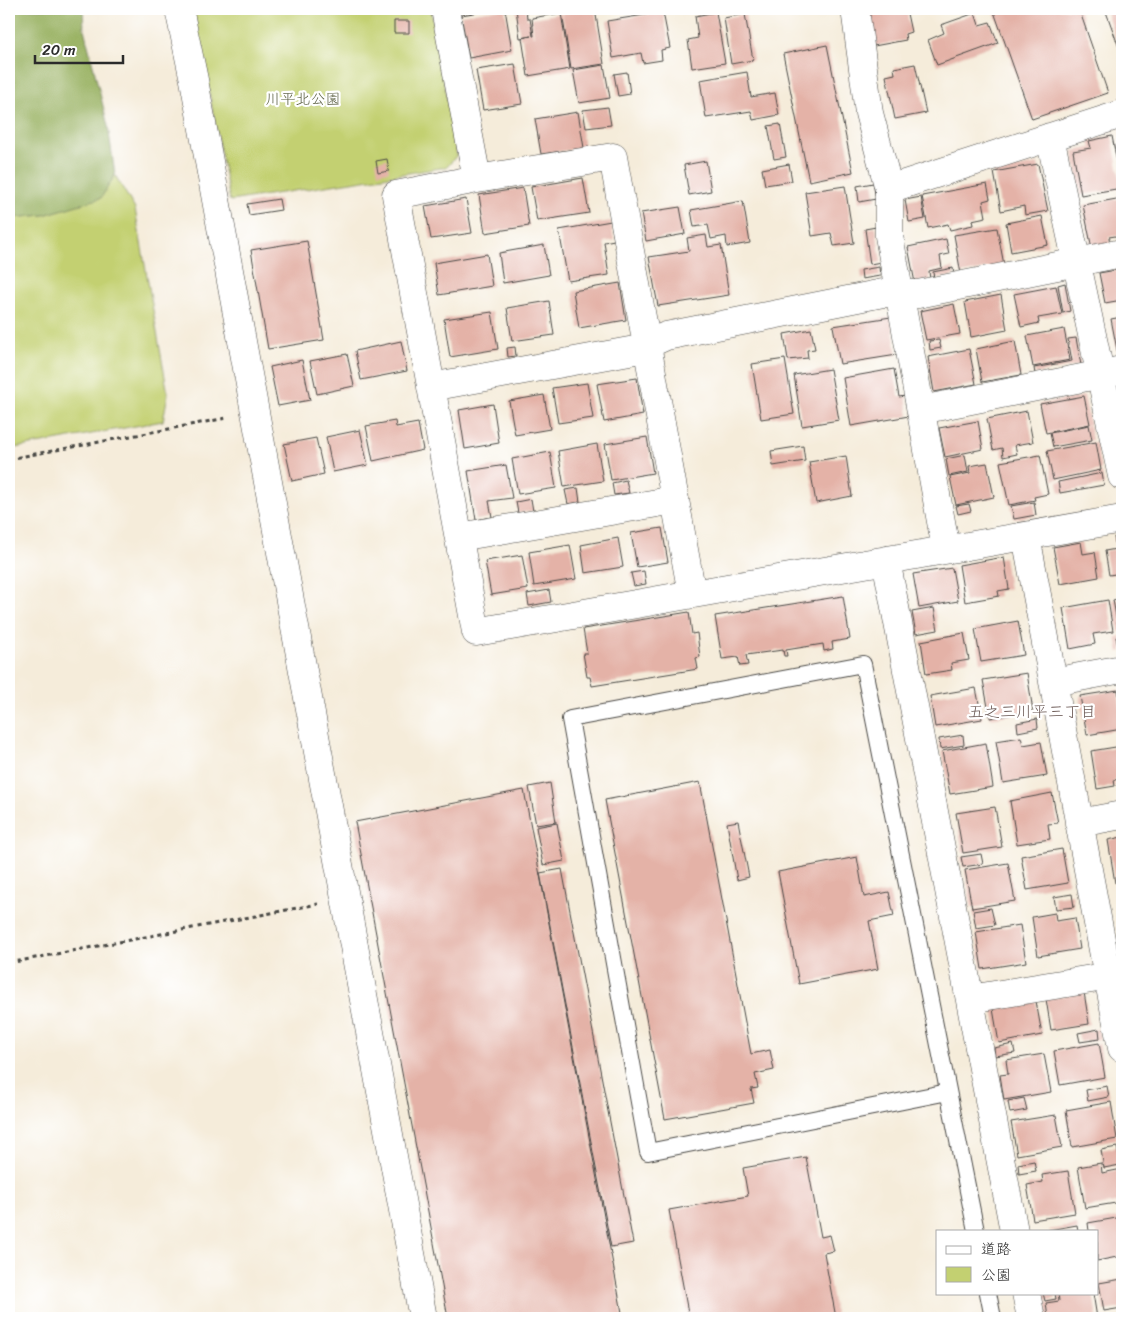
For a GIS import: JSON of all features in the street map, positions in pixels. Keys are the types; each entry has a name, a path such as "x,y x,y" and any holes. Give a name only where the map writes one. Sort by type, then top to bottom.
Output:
{"street":[{"path":"179,9 194,80 423,1318"},
{"path":"445,9 477,179"},
{"path":"855,9 869,113 889,188 889,236 946,550"},
{"path":"889,188 1122,114"},
{"path":"1050,137 1077,262 1112,373 1122,476"},
{"path":"692,594 613,157 477,179 396,195 476,632 1122,519"},
{"path":"431,387 635,350 666,336 883,293 918,294 1122,254"},
{"path":"921,410 1112,373"},
{"path":"459,537 675,500"},
{"path":"1026,536 1079,822 1115,976 1122,1048"},
{"path":"886,560 1014,1230"},
{"path":"1053,682 1122,669"},
{"path":"1079,822 1122,815"},
{"path":"970,999 1115,976"},
{"path":"1026,1294 1031,1318"}],"lane":[{"path":"948,1092 648,1152 570,719 863,664 976,1230"},
{"path":"988,1294 994,1318"}],"path":[{"path":"9,459 255,412"},
{"path":"9,963 345,898"}],"green space":[{"path":"9,9 83,9 84,29 108,126 115,175 101,198 44,215 9,218"},
{"name":"川平北公園","path":"193,9 430,9 457,155 447,167 230,201"},
{"path":"115,175 135,209 168,394 163,421 9,449 9,218 44,215 100,198"}],"building":[{"path":"505,9 512,50 469,58 461,15"},
{"path":"516,9 526,9 527,19 530,19 533,36 532,18 561,13 570,69 528,76 522,38 531,36 520,38"},
{"path":"595,9 604,64 571,69 562,13"},
{"path":"866,9 906,9 911,32 905,34 906,40 874,46"},
{"path":"993,9 1079,9 1108,93 1032,119"},
{"path":"1105,9 1122,9 1122,56"},
{"path":"663,12 670,48 661,50 662,60 643,63 641,53 613,58 607,21"},
{"path":"716,12 725,63 692,68 688,40 698,38 695,16"},
{"path":"975,13 979,25 990,22 998,43 937,65 928,40 944,33 941,25"},
{"path":"745,14 753,60 731,64 724,18"},
{"path":"394,21 409,21 409,33 394,33"},
{"path":"827,45 853,172 809,181 783,54"},
{"path":"515,64 522,104 483,110 476,70"},
{"path":"915,64 926,113 895,119 886,76 895,74 894,68"},
{"path":"604,65 610,98 579,103 573,70"},
{"path":"627,72 630,94 618,96 614,74"},
{"path":"747,72 751,97 775,93 779,115 753,120 751,111 706,118 700,80"},
{"path":"608,107 611,125 586,128 583,110"},
{"path":"578,112 584,148 541,154 535,119"},
{"path":"780,124 786,157 774,159 768,126"},
{"path":"1112,136 1122,188 1081,195 1073,151 1091,148 1089,141"},
{"path":"387,159 389,171 378,173 376,161"},
{"path":"706,161 711,191 689,195 684,165"},
{"path":"789,164 792,181 765,185 762,169"},
{"path":"1038,164 1048,211 1025,215 1024,206 1001,211 994,172"},
{"path":"583,178 589,213 537,221 531,187"},
{"path":"873,183 876,199 859,202 857,186"},
{"path":"987,184 990,199 983,201 986,217 972,220 973,225 950,230 948,224 928,228 922,196"},
{"path":"845,186 854,243 834,246 831,233 812,236 805,192"},
{"path":"523,188 529,226 485,233 479,195"},
{"path":"921,197 925,219 909,222 905,200"},
{"path":"1122,198 1122,235 1109,237 1110,246 1092,249 1083,205"},
{"path":"279,199 281,210 249,215 247,204"},
{"path":"466,199 472,233 431,239 425,206"},
{"path":"743,201 750,243 727,247 726,236 711,239 708,225 694,227 691,210"},
{"path":"680,207 685,234 646,241 641,213"},
{"path":"1042,216 1048,245 1011,252 1006,223"},
{"path":"611,221 614,240 604,242 609,275 568,281 559,230"},
{"path":"876,227 881,262 870,264 865,229"},
{"path":"997,228 1004,265 961,274 954,235"},
{"path":"706,235 708,247 721,245 729,295 658,306 649,257 689,251 687,238"},
{"path":"946,239 949,254 940,256 942,268 929,271 930,280 915,283 908,247"},
{"path":"307,241 324,340 268,349 251,250"},
{"path":"544,245 549,275 503,283 499,253"},
{"path":"487,254 492,286 439,295 434,263"},
{"path":"879,267 880,276 862,279 861,270"},
{"path":"953,268 954,276 934,279 933,272"},
{"path":"1122,269 1122,300 1105,303 1099,273"},
{"path":"620,283 626,320 579,328 573,291"},
{"path":"1065,283 1070,311 1063,313 1058,285"},
{"path":"1056,286 1062,314 1038,318 1039,323 1021,327 1014,294"},
{"path":"1001,295 1007,330 971,337 965,302"},
{"path":"549,301 554,335 512,341 507,308"},
{"path":"954,304 960,334 926,340 920,311"},
{"path":"492,312 498,349 450,357 444,319"},
{"path":"891,317 897,355 840,364 833,326"},
{"path":"1122,317 1122,354 1118,355 1111,319"},
{"path":"811,329 815,349 807,350 808,358 788,360 784,334"},
{"path":"1064,329 1070,360 1033,367 1027,336"},
{"path":"1076,338 1081,365 1035,374 1034,368 1072,361 1068,339"},
{"path":"939,340 941,348 930,350 929,341"},
{"path":"401,341 407,371 361,380 355,351"},
{"path":"1015,341 1021,375 982,382 976,349"},
{"path":"515,347 516,356 508,357 507,348"},
{"path":"969,349 976,384 934,392 928,357"},
{"path":"347,354 354,386 317,394 310,361"},
{"path":"785,359 794,414 761,419 752,364"},
{"path":"302,360 310,400 278,406 270,367"},
{"path":"830,369 839,420 802,426 794,375"},
{"path":"894,369 899,397 906,396 909,416 851,426 843,378"},
{"path":"637,378 643,415 604,422 597,384"},
{"path":"587,383 593,418 558,423 552,388"},
{"path":"544,395 550,429 515,435 509,401"},
{"path":"1084,396 1090,424 1046,433 1040,404"},
{"path":"493,404 499,443 465,449 459,410"},
{"path":"1027,411 1033,442 1015,445 1017,454 1003,457 1002,448 993,450 987,419"},
{"path":"395,421 396,427 418,423 423,450 373,461 366,426"},
{"path":"978,421 983,449 945,457 939,428"},
{"path":"1089,425 1092,440 1053,447 1050,433"},
{"path":"360,430 368,465 333,472 326,437"},
{"path":"647,437 653,473 611,480 605,444"},
{"path":"316,438 324,474 292,481 284,444"},
{"path":"1096,442 1101,470 1053,480 1047,451"},
{"path":"597,444 603,481 564,487 558,451"},
{"path":"803,446 805,461 773,466 771,451"},
{"path":"550,452 556,488 518,494 512,459"},
{"path":"965,455 968,472 949,476 946,459"},
{"path":"1040,455 1048,494 1034,497 1035,500 1009,505 1000,462"},
{"path":"846,456 852,496 816,503 809,462"},
{"path":"987,463 994,497 956,505 950,477 970,473 969,466"},
{"path":"506,465 512,498 489,501 492,517 476,520 468,471"},
{"path":"1102,473 1104,485 1060,493 1058,482"},
{"path":"626,480 629,493 614,495 612,483"},
{"path":"578,488 580,502 568,504 565,490"},
{"path":"531,499 533,511 518,513 516,502"},
{"path":"1034,502 1036,515 1014,519 1011,506"},
{"path":"969,504 971,511 958,514 956,506"},
{"path":"662,528 668,562 637,567 631,533"},
{"path":"1122,536 1122,573 1109,575 1105,551 1116,549 1114,537"},
{"path":"618,538 623,567 585,573 581,545"},
{"path":"1081,542 1083,554 1095,552 1099,577 1060,584 1053,547"},
{"path":"570,545 576,579 534,586 529,552"},
{"path":"522,555 528,589 491,595 485,561"},
{"path":"1004,557 1009,589 998,591 999,596 965,602 959,565"},
{"path":"952,568 958,601 919,608 913,574"},
{"path":"644,571 646,584 634,586 631,573"},
{"path":"549,590 551,602 529,606 527,594"},
{"path":"843,596 850,639 832,642 833,649 824,651 823,644 786,650 787,656 784,656 783,650 746,655 748,665 740,666 738,657 722,659 715,616"},
{"path":"1122,598 1122,631 1119,632 1113,600"},
{"path":"1108,600 1113,631 1093,634 1095,644 1070,649 1063,608"},
{"path":"934,608 938,630 916,634 912,612"},
{"path":"689,612 692,634 697,633 700,657 696,658 698,669 592,686 590,677 587,677 583,653 587,653 583,629"},
{"path":"1018,621 1024,655 981,662 975,629"},
{"path":"964,633 969,660 951,663 952,670 926,674 921,641"},
{"path":"1122,636 1122,651 1119,652 1116,637"},
{"path":"1027,673 1033,711 990,718 983,680"},
{"path":"976,688 982,719 935,727 930,696"},
{"path":"1118,690 1122,729 1087,735 1080,696"},
{"path":"1037,719 1038,728 1018,732 1017,723"},
{"path":"963,735 964,745 940,749 939,739"},
{"path":"1021,737 1023,745 1041,742 1047,776 1003,783 996,741"},
{"path":"986,743 993,787 950,794 942,751"},
{"path":"1122,746 1122,779 1114,780 1115,786 1097,789 1091,751"},
{"path":"700,782 751,1054 770,1050 774,1070 755,1074 758,1088 751,1089 754,1103 665,1119 605,800"},
{"path":"550,783 556,822 536,825 529,787"},
{"path":"524,790 623,1318 448,1318 355,822"},
{"path":"1052,793 1058,823 1048,824 1050,839 1017,844 1010,801"},
{"path":"995,807 1002,847 963,853 956,813"},
{"path":"738,821 749,877 737,880 727,823"},
{"path":"557,823 564,861 543,865 536,827"},
{"path":"1122,837 1122,881 1115,883 1108,840"},
{"path":"1062,849 1068,883 1027,890 1021,856"},
{"path":"981,854 983,864 963,867 961,857"},
{"path":"857,857 864,897 889,892 894,916 869,921 878,969 799,984 778,872"},
{"path":"1008,863 1015,901 972,908 965,870"},
{"path":"562,869 633,1243 611,1247 540,873"},
{"path":"1072,894 1074,907 1056,909 1054,897"},
{"path":"1122,897 1122,925 1121,925 1117,898"},
{"path":"991,908 995,925 976,928 973,911"},
{"path":"1055,913 1056,921 1075,918 1080,949 1038,956 1032,917"},
{"path":"1020,925 1026,962 982,969 976,932"},
{"path":"1084,992 1089,1024 1051,1030 1046,999"},
{"path":"1036,1001 1042,1035 999,1043 993,1009"},
{"path":"1099,1029 1100,1039 1080,1042 1078,1033"},
{"path":"1099,1043 1105,1077 1060,1085 1054,1051"},
{"path":"1013,1044 1015,1053 995,1056 994,1048"},
{"path":"1044,1054 1051,1092 1004,1100 1000,1075 1008,1074 1006,1060"},
{"path":"1107,1086 1109,1097 1088,1101 1086,1090"},
{"path":"1024,1098 1027,1110 1010,1113 1008,1101"},
{"path":"1111,1102 1117,1139 1072,1147 1066,1110"},
{"path":"1056,1115 1062,1147 1017,1155 1011,1122"},
{"path":"1117,1147 1120,1165 1104,1168 1101,1150"},
{"path":"806,1157 821,1237 830,1235 834,1251 824,1253 836,1318 689,1318 669,1210 748,1196 743,1168"},
{"path":"1034,1161 1036,1171 1019,1174 1018,1164"},
{"path":"1101,1163 1102,1173 1122,1169 1122,1202 1085,1208 1078,1167"},
{"path":"1068,1171 1075,1213 1033,1220 1027,1185 1043,1182 1042,1175"},
{"path":"1122,1217 1122,1256 1098,1261 1098,1230 1089,1230 1088,1223"},
{"path":"1077,1225 1078,1230 1049,1230"},
{"path":"1122,1279 1122,1308 1104,1311 1099,1283"},
{"path":"1043,1294 1055,1294 1056,1299 1045,1301"},
{"path":"1058,1294 1093,1294 1097,1318 1048,1318 1046,1303 1059,1301"}],"district":[{"name":"五之三川平三丁目","path":"1032,711"}]}
